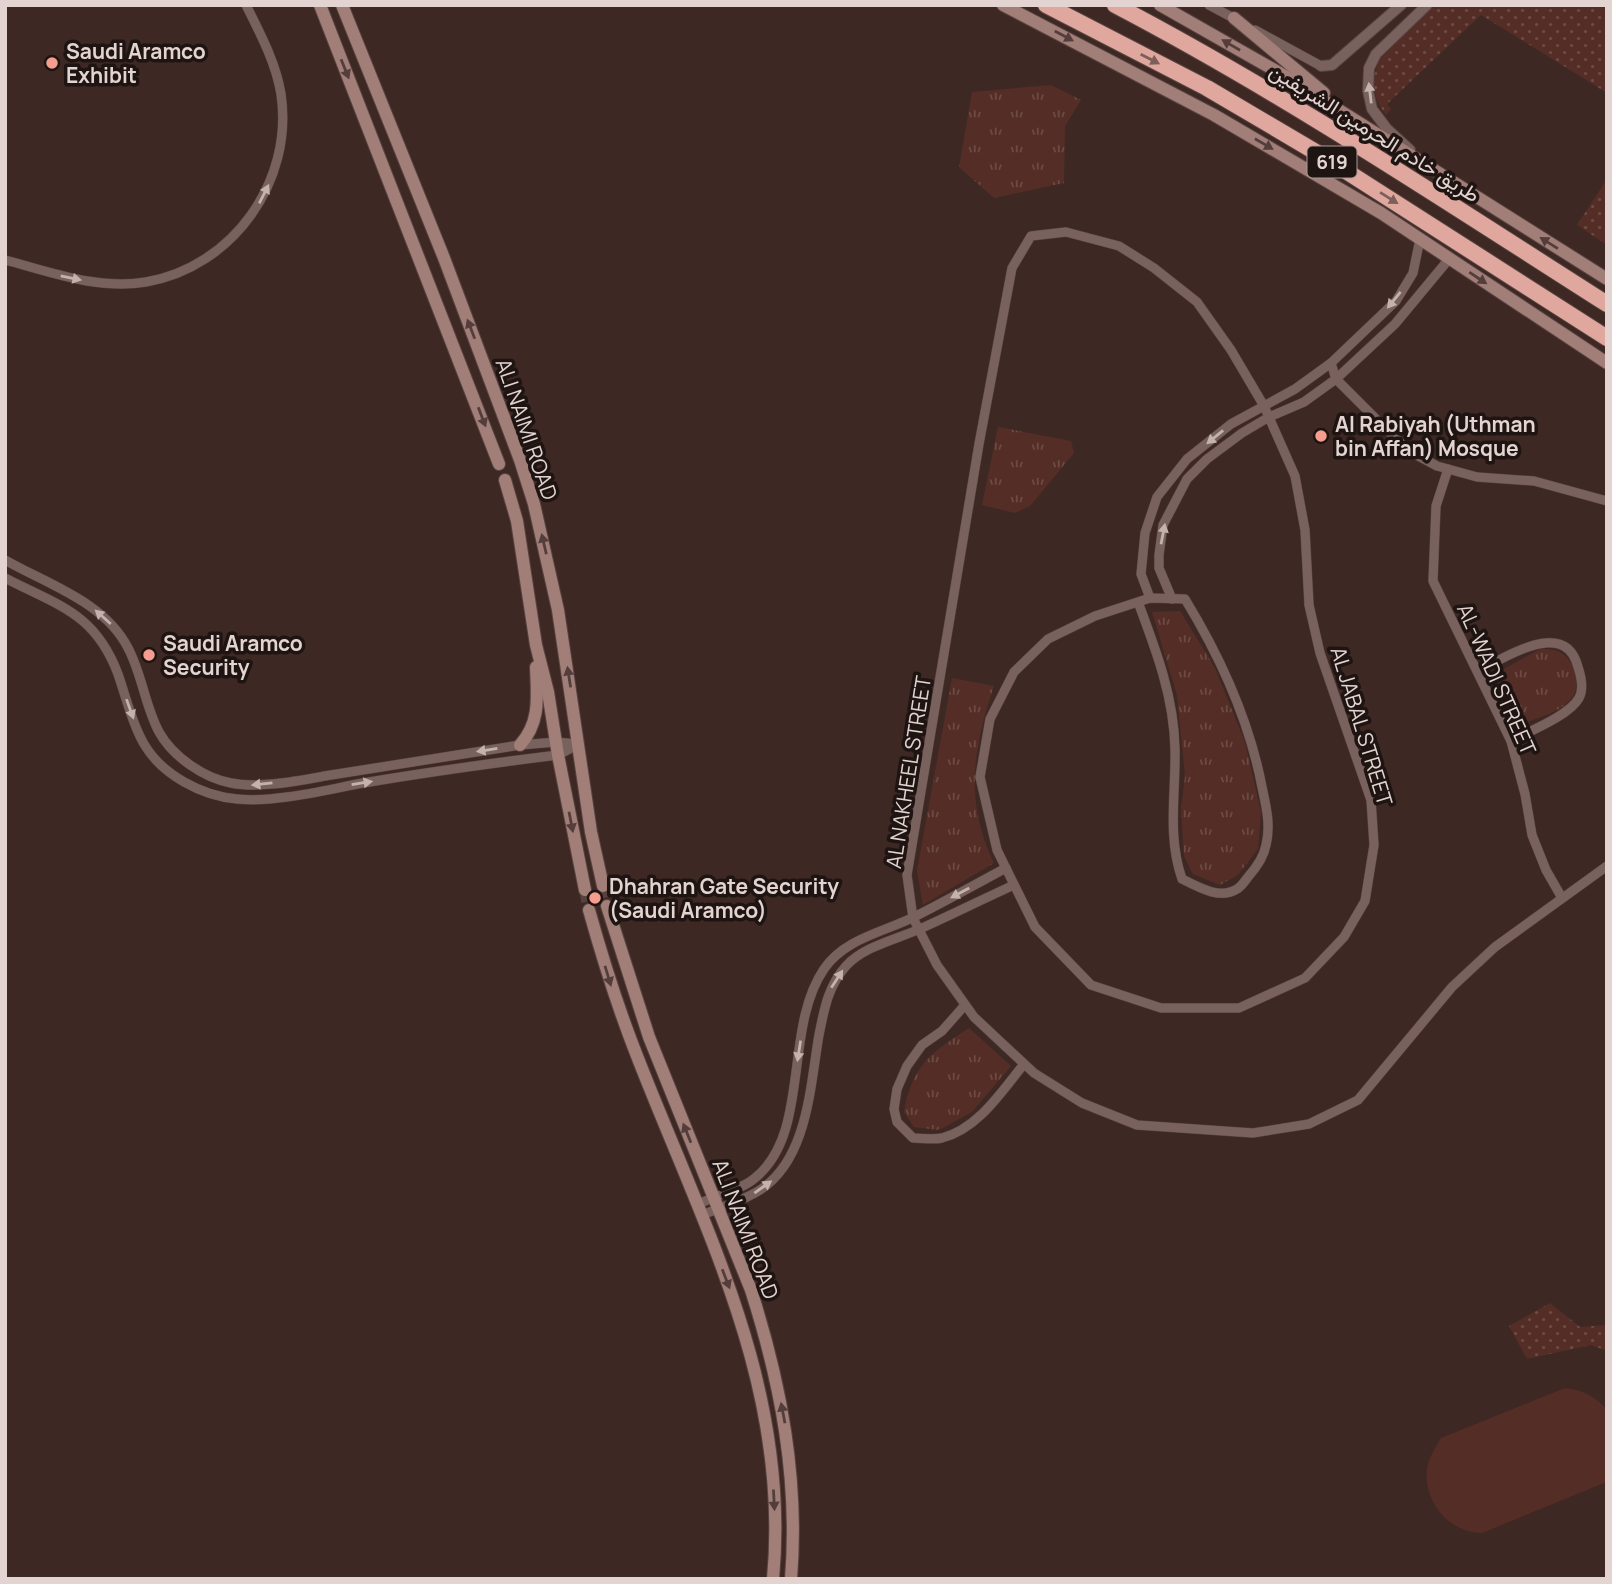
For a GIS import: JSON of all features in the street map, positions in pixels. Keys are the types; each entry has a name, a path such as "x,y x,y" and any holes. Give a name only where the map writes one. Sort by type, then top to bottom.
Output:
{"highway":[{"name":"619","path":"1046,5 1207,88 1324,157 1607,338"},
{"name":"طريق خادم الحرمين الشريفين","path":"1115,5 1202,51 1348,139 1607,304"},
{"path":"1547,299 1607,343"}],"main road":[{"name":"ALI NAIMI ROAD","path":"320,5 499,464"},
{"name":"ALI NAIMI ROAD","path":"342,5 444,258 527,482 545,546 558,610 591,832 603,886"},
{"path":"1003,5 1214,115 1381,213 1607,363"},
{"path":"1160,5 1285,76 1607,279"},
{"path":"1234,19 1362,125"},
{"name":"ALI NAIMI ROAD","path":"505,480 517,520 536,645 548,692 585,890"},
{"path":"520,745 533,729 537,709 536,645"},
{"path":"582,876 587,882 593,882 599,872"},
{"name":"ALI NAIMI ROAD","path":"607,906 649,1037 759,1315 781,1403 792,1482 791,1579"},
{"name":"ALI NAIMI ROAD","path":"589,910 628,1034 740,1316 761,1394 769,1440 774,1494 773,1579"},
{"path":"596,935 597,927 603,924 614,929"}],"street":[{"path":"5,260 94,282 146,282 205,259 244,225 264,197 275,169 282,115 281,94 270,56 246,5"},
{"path":"1209,5 1321,66 1332,65 1401,5"},
{"path":"1425,164 1387,129 1373,109 1368,90 1369,68 1376,54 1427,5"},
{"name":"AL NAKHEEL STREET","path":"1264,406 1231,350 1196,302 1154,268 1119,246 1066,232 1031,236 1012,268 979,444 907,875 914,918 919,930 937,965 974,1017 1034,1073 1082,1103 1137,1125 1253,1133 1309,1124 1357,1100 1452,986 1494,947 1607,866"},
{"path":"1138,602 1155,645 1170,696 1175,749 1172,818 1177,863 1182,879 1219,894 1237,889 1255,869 1266,846 1269,818 1260,774 1245,719 1226,671 1185,599 1150,598 1141,573 1145,533 1157,497 1188,459 1231,424 1295,389 1331,363 1396,301 1413,272 1420,239"},
{"path":"1172,599 1159,568 1159,555 1163,526 1174,500 1188,479 1207,459 1242,433 1269,417 1304,402 1336,379 1395,324 1449,259"},
{"path":"1331,363 1336,379 1409,451 1437,466 1477,477 1534,481 1607,501"},
{"name":"AL JABAL STREET","path":"1150,598 1095,616 1048,639 1014,673 990,719 980,777 997,850 1035,927 1091,985 1161,1008 1239,1008 1305,978 1344,937 1365,901 1374,845 1371,800 1320,653 1309,605 1305,530 1295,476 1264,406"},
{"name":"AL-WADI STREET","path":"1448,469 1436,506 1433,581 1511,741 1525,794 1532,835 1546,870 1562,898"},
{"path":"5,560 93,608 112,625 129,649 159,732 168,745 190,765 218,779 248,785 299,780 520,745 557,749"},
{"path":"5,578 68,610 97,633 113,660 142,741 161,764 186,783 219,797 255,800 579,744"},
{"path":"1478,671 1536,643 1558,643 1574,655 1582,688 1579,699 1566,712 1511,741"},
{"path":"113,660 125,662 129,649"},
{"path":"142,741 143,734 148,731 159,732"},
{"path":"699,1210 754,1180 779,1151 790,1110 804,1015 825,968 842,950 914,918 1006,868"},
{"path":"715,1203 762,1189 774,1180 792,1157 802,1129 825,1005 834,982 848,964 873,948 919,930 1014,885"},
{"path":"965,1004 942,1031 922,1045 907,1066 897,1089 894,1109 897,1122 914,1138 941,1138 966,1127 992,1103 1024,1064"}],"green space":[{"path":"1434,5 1607,5 1607,93 1481,15 1387,104 1391,109 1386,115 1374,88 1380,59"},
{"path":"1051,85 1081,100 1065,126 1064,183 994,198 959,167 972,92"},
{"path":"1607,179 1607,245 1577,225"},
{"path":"998,427 1071,441 1074,453 1030,506 1015,513 982,505"},
{"path":"1180,611 1215,668 1245,742 1261,812 1258,849 1238,875 1220,885 1193,874 1184,856 1181,808 1185,776 1177,695 1152,612"},
{"path":"1540,649 1551,649 1568,658 1575,671 1575,692 1567,703 1554,712 1517,725 1495,674"},
{"path":"952,678 994,686 977,753 975,797 978,818 994,863 923,905 917,871"},
{"path":"969,1028 1011,1066 972,1112 939,1130 914,1127 904,1112 918,1071 934,1053"},
{"path":"1550,1303 1580,1327 1607,1325 1607,1351 1591,1345 1527,1359 1509,1326"},
{"path":"1565,1388 1588,1394 1607,1410 1607,1480 1482,1533 1459,1528 1449,1521 1434,1503 1427,1481 1429,1460 1441,1438"}],"tunnel":[{"path":"603,886 607,906"},
{"path":"585,890 589,910"}],"place":[{"name":"Saudi Aramco Exhibit","path":"52,63"},
{"name":"Al Rabiyah (Uthman bin Affan) Mosque","path":"1321,436"},
{"name":"Saudi Aramco Security","path":"149,655"},
{"name":"Dhahran Gate Security (Saudi Aramco)","path":"595,898"}]}
